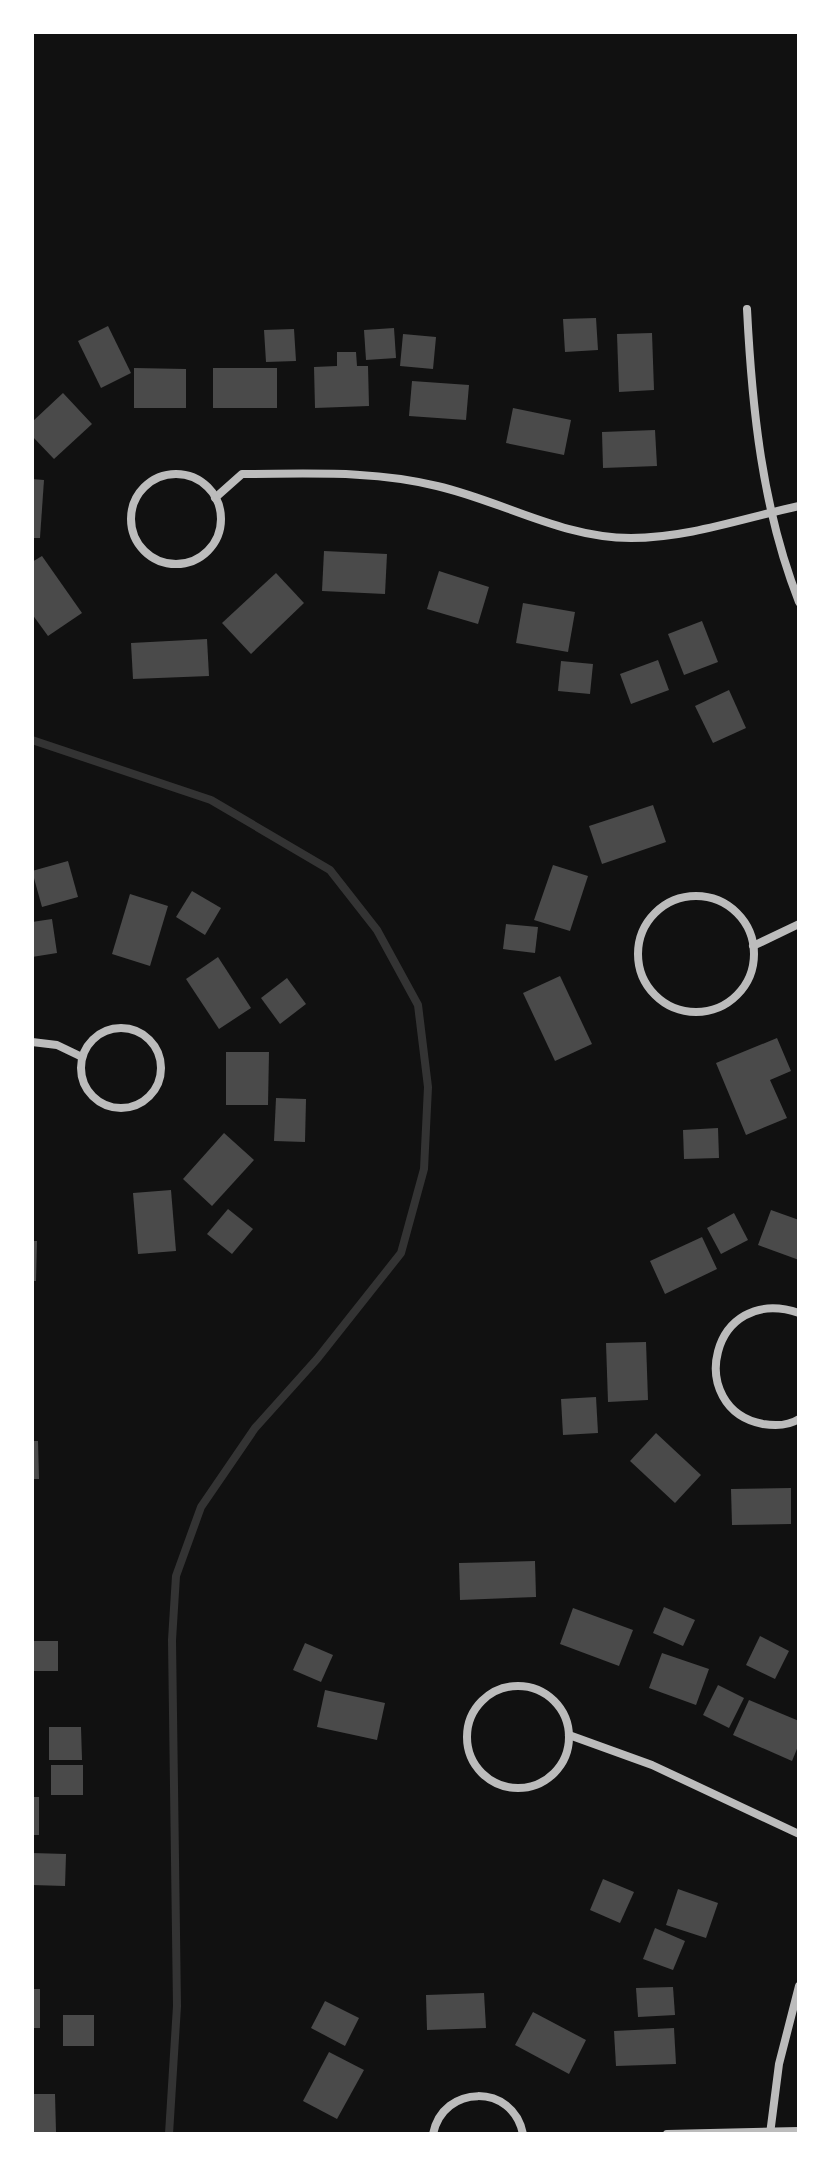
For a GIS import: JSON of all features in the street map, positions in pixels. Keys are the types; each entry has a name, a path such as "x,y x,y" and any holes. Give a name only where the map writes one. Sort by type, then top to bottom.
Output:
{"street":[{"path":"747,309 754,413 772,512 799,602"},
{"path":"215,498 242,474 348,473 398,477 441,487 560,527 588,534 630,538 674,535 799,506"},
{"path":"182,474 206,486 215,498 220,511 216,538 208,550 196,559 169,563 155,559 135,539 131,512 135,499 143,488 155,480 182,474"},
{"path":"679,898 712,898 727,905 740,916 749,930 753,946 753,964 747,981 722,1006 705,1011 687,1011 669,1005 644,980 639,963 638,946 651,916 679,898"},
{"path":"753,946 799,924"},
{"path":"122,1027 136,1029 156,1046 162,1072 151,1096 140,1104 114,1108 101,1103 83,1083 82,1057 97,1035 122,1027"},
{"path":"32,1042 57,1045 82,1057"},
{"path":"799,1313 784,1308 765,1308 747,1314 731,1325 715,1359 716,1378 723,1397 736,1412 754,1422 773,1426 799,1419"},
{"path":"520,1686 548,1696 559,1707 569,1735 567,1752 560,1767 532,1787 515,1789 499,1785 485,1776 474,1763 468,1748 467,1730 479,1703 505,1688 520,1686"},
{"path":"569,1735 652,1765 799,1834"},
{"path":"770,2133 779,2064 799,1986"},
{"path":"433,2134 434,2125 443,2111 455,2101 471,2096 487,2096 502,2102 514,2113 523,2134"},
{"path":"667,2134 799,2131"}],"building":[{"path":"596,318 598,350 565,352 563,319"},
{"path":"108,326 131,373 101,388 78,341"},
{"path":"394,328 396,358 366,360 364,330"},
{"path":"294,329 296,361 266,362 264,330"},
{"path":"652,333 654,390 619,392 617,334"},
{"path":"403,334 436,337 433,369 400,366"},
{"path":"337,352 356,352 357,366 368,366 369,406 315,408 314,367 337,366"},
{"path":"134,368 186,369 186,408 134,408"},
{"path":"213,368 277,368 277,408 213,408"},
{"path":"412,381 469,385 466,420 409,416"},
{"path":"63,393 92,424 54,459 32,436 32,422"},
{"path":"513,408 571,420 564,455 506,443"},
{"path":"655,430 657,466 603,468 602,432"},
{"path":"32,479 44,480 40,538 32,538"},
{"path":"324,551 387,554 385,594 322,591"},
{"path":"42,556 82,613 48,636 32,614 32,562"},
{"path":"439,571 489,587 478,624 427,609"},
{"path":"276,573 304,603 251,654 222,623"},
{"path":"523,603 575,612 568,652 516,643"},
{"path":"702,621 718,662 684,675 668,634"},
{"path":"207,639 209,676 133,679 131,643"},
{"path":"658,660 669,690 631,704 620,674"},
{"path":"561,661 593,664 590,694 558,691"},
{"path":"729,690 746,728 713,743 695,706"},
{"path":"653,805 666,842 602,864 589,826"},
{"path":"68,861 78,897 42,907 32,871"},
{"path":"553,865 588,876 570,931 534,920"},
{"path":"192,891 221,908 205,935 176,917"},
{"path":"130,894 168,906 150,966 112,954"},
{"path":"52,919 57,953 32,957 32,922"},
{"path":"506,924 538,927 535,953 503,949"},
{"path":"218,957 251,1008 219,1029 186,979"},
{"path":"560,976 592,1044 555,1061 523,993"},
{"path":"287,978 306,1004 280,1024 261,998"},
{"path":"777,1038 791,1071 770,1080 787,1118 746,1135 716,1063"},
{"path":"226,1052 269,1052 268,1105 226,1105"},
{"path":"276,1098 306,1099 305,1142 274,1141"},
{"path":"718,1128 719,1158 684,1159 683,1130"},
{"path":"224,1133 254,1160 212,1206 183,1179"},
{"path":"171,1190 176,1251 138,1254 133,1193"},
{"path":"228,1209 253,1229 232,1254 207,1234"},
{"path":"771,1210 799,1220 799,1260 758,1245"},
{"path":"734,1213 748,1240 721,1254 707,1228"},
{"path":"702,1237 717,1269 665,1294 650,1261"},
{"path":"32,1241 37,1241 36,1281 32,1281"},
{"path":"646,1342 648,1400 608,1402 606,1343"},
{"path":"596,1397 598,1433 563,1435 561,1399"},
{"path":"656,1433 701,1475 675,1503 630,1461"},
{"path":"32,1441 38,1441 39,1479 32,1479"},
{"path":"791,1488 791,1524 732,1525 731,1489"},
{"path":"535,1561 536,1597 460,1600 459,1563"},
{"path":"664,1607 695,1620 683,1646 653,1633"},
{"path":"573,1608 633,1630 619,1666 560,1644"},
{"path":"760,1636 789,1651 775,1679 746,1665"},
{"path":"32,1641 58,1641 58,1671 32,1671"},
{"path":"305,1643 333,1655 321,1682 293,1670"},
{"path":"662,1653 709,1669 696,1705 649,1688"},
{"path":"718,1685 744,1698 729,1728 703,1715"},
{"path":"325,1690 385,1703 377,1740 317,1727"},
{"path":"749,1700 799,1721 799,1744 792,1761 733,1735"},
{"path":"49,1727 81,1727 82,1760 49,1760"},
{"path":"51,1765 83,1765 83,1795 51,1795"},
{"path":"32,1797 39,1797 39,1835 32,1835"},
{"path":"32,1853 66,1854 65,1886 32,1885"},
{"path":"603,1879 634,1892 620,1923 590,1910"},
{"path":"678,1889 718,1903 706,1938 666,1925"},
{"path":"655,1928 685,1941 673,1970 643,1959"},
{"path":"673,1987 675,2015 638,2017 636,1988"},
{"path":"32,1989 40,1989 40,2028 32,2028"},
{"path":"484,1993 486,2028 427,2030 426,1995"},
{"path":"325,2001 359,2018 345,2046 311,2028"},
{"path":"533,2012 586,2040 569,2074 515,2045"},
{"path":"63,2015 94,2015 94,2046 63,2046"},
{"path":"674,2028 676,2064 616,2066 614,2031"},
{"path":"329,2052 364,2070 337,2119 303,2101"},
{"path":"32,2094 55,2094 56,2132 32,2133"}],"waterway":[{"path":"32,740 211,800 330,870 377,930 418,1005 428,1087 424,1169 401,1253 317,1359 255,1428 201,1507 176,1576 172,1640 177,2006 169,2134"}]}
